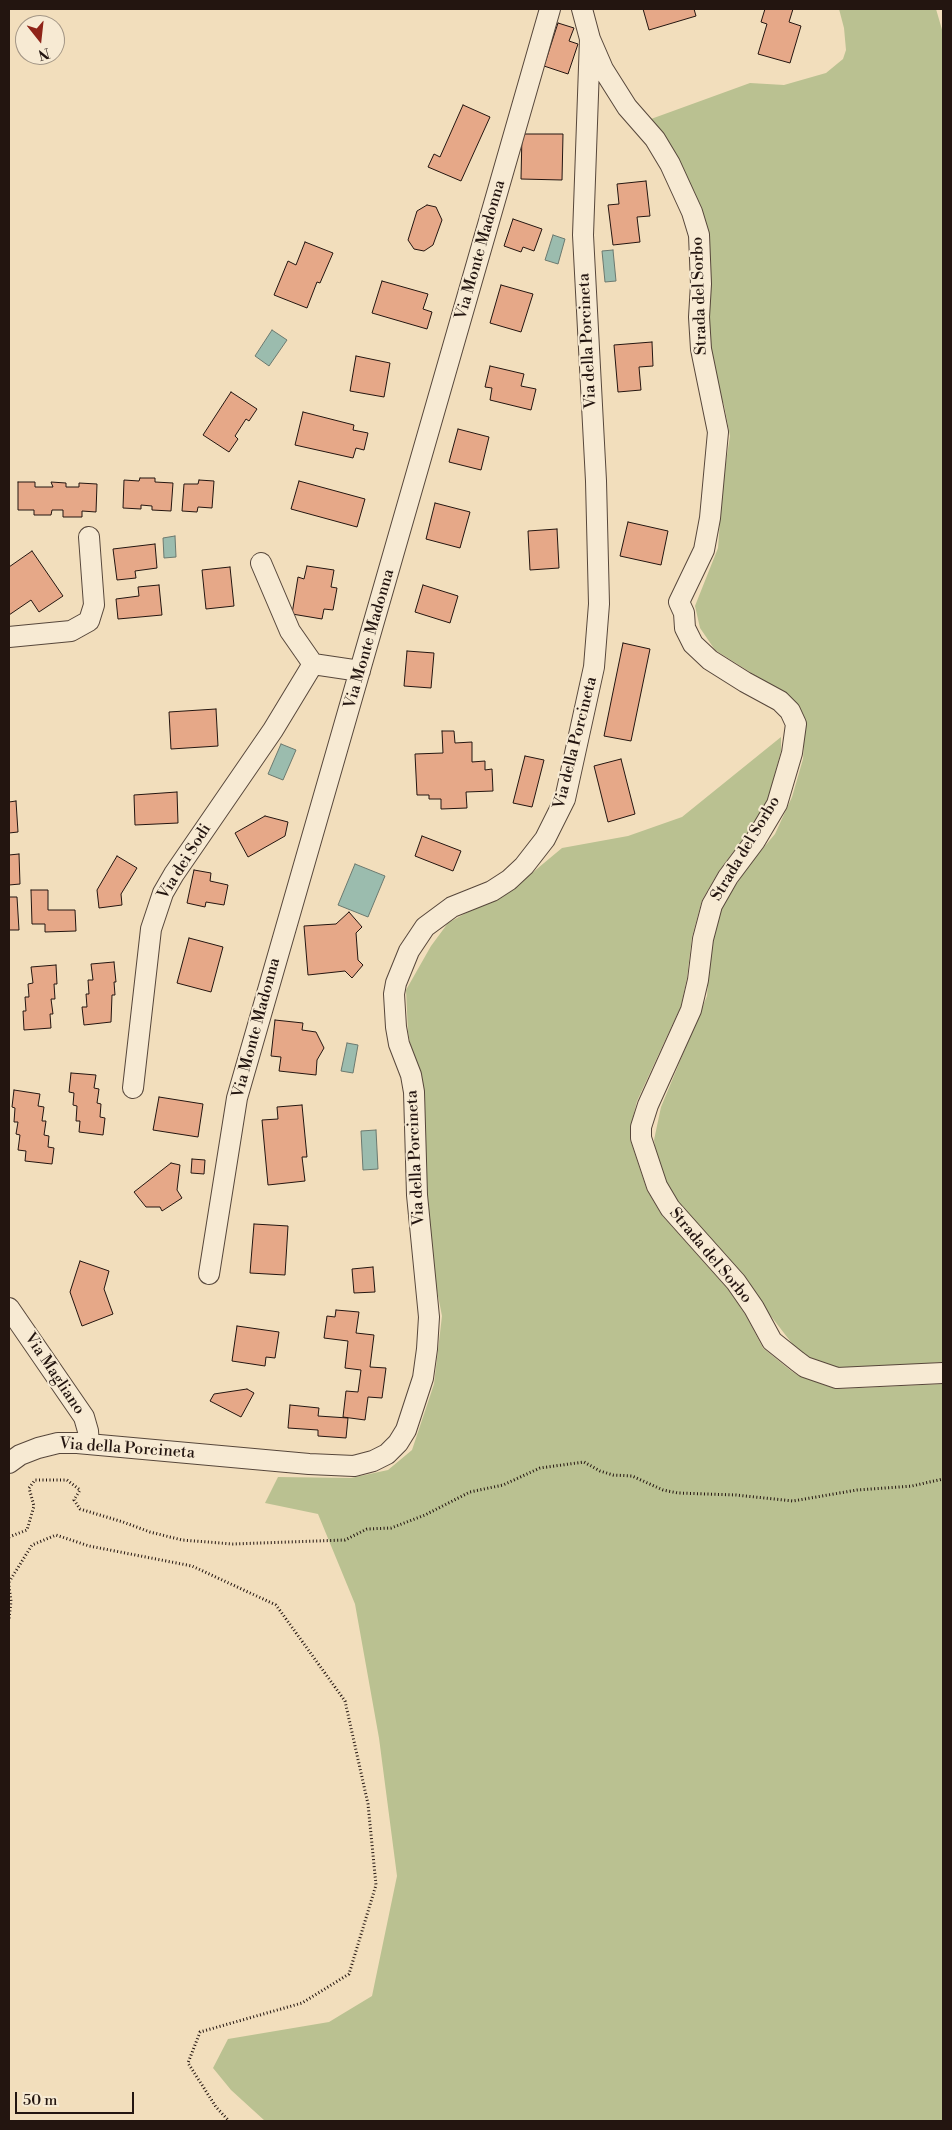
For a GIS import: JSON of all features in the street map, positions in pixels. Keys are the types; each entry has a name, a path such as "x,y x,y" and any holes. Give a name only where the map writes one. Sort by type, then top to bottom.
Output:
{"street":[{"name":"Via Monte Madonna","path":"209,1274 237,1098 550,9"},
{"name":"Strada del Sorbo","path":"582,9 590,39 613,86 627,107 655,139 670,164 692,212 699,235 701,348 704,372 718,432 710,518 704,550 679,602 684,613 685,628 693,644 710,660 780,701 790,712 796,724 792,753 778,804 755,841 728,877 712,905 703,939 698,980 691,1010 648,1105 641,1127 641,1138 657,1186 670,1208 736,1282 754,1308 772,1341 804,1367 837,1378 943,1373"},
{"name":"Via della Porcineta","path":"9,1463 29,1451 48,1445 67,1443 309,1464 354,1466 373,1461 392,1449 406,1430 415,1405 425,1364 429,1317 417,1204 414,1092 411,1075 399,1044 396,1027 394,994 396,983 409,951 425,927 452,907 492,891 509,880 524,866 545,840 565,799 594,667 599,604 596,481 583,235 590,39"},
{"path":"9,637 71,631 89,621 94,610 94,600 88,537"},
{"path":"261,563 290,631 313,664 360,671"},
{"name":"Via dei Sodi","path":"133,1088 151,930 160,900 174,874 274,730 313,664"},
{"name":"Via Magliano","path":"9,1308 81,1413 86,1424 89,1444"}],"path":[{"path":"9,1538 27,1530 34,1506 29,1488 35,1480 67,1480 80,1490 74,1500 80,1509 150,1532 182,1540 233,1544 346,1540 367,1529 390,1528 417,1518 470,1492 503,1485 540,1468 584,1462 600,1471 613,1475 632,1476 662,1490 678,1493 736,1495 793,1501 857,1490 912,1486 943,1480"},
{"path":"9,1582 32,1545 56,1535 89,1546 192,1566 276,1605 345,1701 368,1804 376,1885 349,1974 302,2003 200,2032 188,2063 216,2107 229,2121"},
{"path":"9,1586 11,1601 9,1619"}],"green space":[{"path":"839,9 936,9 943,33 943,1362 855,1369 823,1368 801,1355 739,1275 675,1201 659,1172 654,1140 661,1107 707,996 709,966 717,914 749,865 775,834 792,797 803,759 805,727 791,698 715,650 700,628 695,606 718,548 723,481 730,436 724,405 714,379 709,331 708,230 695,193 651,119 750,83 784,85 826,73 843,59 846,50 844,28"},
{"path":"781,737 781,751 768,799 746,835 719,871 702,900 692,937 687,978 681,1006 637,1101 631,1125 630,1139 647,1190 661,1214 728,1289 745,1314 763,1348 790,1370 799,1376 836,1389 943,1384 943,2121 265,2121 231,2090 213,2068 228,2039 329,2022 372,1996 397,1876 379,1738 355,1604 318,1514 265,1503 278,1477 351,1478 388,1470 412,1450 434,1384 442,1316 428,1245 425,1120 408,1032 406,990 431,946 448,923 520,883 562,848 628,836 682,817"}],"shaded area":[{"path":"553,235 565,239 558,264 545,260"},
{"path":"613,250 616,281 605,282 602,251"},
{"path":"272,330 287,340 269,366 255,356"},
{"path":"175,536 176,557 164,558 163,538"},
{"path":"281,744 296,750 283,780 268,774"},
{"path":"355,864 385,876 368,917 338,905"},
{"path":"347,1043 358,1045 353,1073 341,1071"},
{"path":"376,1130 378,1169 363,1170 361,1131"}],"building":[{"path":"643,9 694,9 696,16 649,30"},
{"path":"765,9 793,9 789,22 801,26 790,63 758,54 767,24 761,22"},
{"path":"558,23 574,28 569,41 578,44 568,74 544,66"},
{"path":"463,105 490,117 461,181 428,167 434,154 440,157"},
{"path":"522,134 563,134 562,180 521,179"},
{"path":"646,181 650,216 637,217 640,242 613,245 608,205 619,204 617,184"},
{"path":"427,205 436,207 442,220 433,245 424,251 414,249 408,240 417,211"},
{"path":"513,219 542,229 534,251 523,247 521,252 504,246"},
{"path":"305,242 333,253 320,283 317,282 307,308 274,295 288,261 296,265"},
{"path":"382,281 428,294 423,309 432,312 427,329 372,313"},
{"path":"501,285 533,294 521,332 490,323"},
{"path":"652,342 653,366 639,367 641,390 618,392 614,345"},
{"path":"356,356 390,363 384,397 350,391"},
{"path":"490,366 524,374 521,386 536,389 531,410 490,400 492,388 485,387"},
{"path":"231,392 257,409 249,421 246,419 235,436 238,439 229,452 203,435"},
{"path":"303,412 354,425 353,430 368,433 364,450 356,448 353,458 295,445"},
{"path":"458,429 489,437 481,470 449,462"},
{"path":"140,478 155,478 155,482 173,483 171,511 152,510 152,506 141,505 141,509 123,508 124,480 139,481"},
{"path":"199,480 214,481 212,508 198,507 197,512 182,511 184,484 198,484"},
{"path":"299,481 365,499 357,527 291,509"},
{"path":"18,482 35,482 35,487 53,487 51,482 66,483 66,487 79,487 79,483 97,484 96,512 82,511 82,517 63,517 63,510 52,510 51,515 34,515 34,510 18,510"},
{"path":"435,503 470,512 460,548 426,539"},
{"path":"628,522 668,531 661,565 620,556"},
{"path":"557,529 559,568 530,570 528,531"},
{"path":"155,544 157,568 135,571 136,578 117,580 113,549"},
{"path":"32,551 63,596 39,612 31,600 9,615 9,567"},
{"path":"307,566 334,570 331,587 337,588 333,610 324,609 322,619 292,614 298,577 304,579"},
{"path":"230,567 234,606 206,609 202,570"},
{"path":"159,585 162,615 118,619 116,599 139,596 138,587"},
{"path":"423,585 458,596 450,623 415,612"},
{"path":"623,643 650,649 631,741 604,736"},
{"path":"407,651 434,653 431,688 404,686"},
{"path":"216,709 218,746 171,749 169,712"},
{"path":"442,731 454,731 455,743 472,742 472,762 485,761 485,770 492,769 493,791 466,792 467,808 441,809 441,799 429,799 429,795 417,795 415,754 443,753"},
{"path":"525,756 544,760 532,807 513,803"},
{"path":"621,759 635,814 608,822 594,766"},
{"path":"177,792 178,823 135,825 134,795"},
{"path":"16,801 18,832 9,833 9,802"},
{"path":"265,816 288,822 285,836 248,857 235,833"},
{"path":"422,836 461,851 453,871 415,856"},
{"path":"19,854 20,884 9,885 9,855"},
{"path":"117,856 137,868 121,894 122,905 99,908 97,890"},
{"path":"194,870 211,873 210,881 228,885 224,905 206,902 205,907 187,903"},
{"path":"31,890 48,890 48,910 75,910 76,931 45,932 45,924 32,924"},
{"path":"9,897 17,897 19,930 9,930"},
{"path":"349,912 362,927 356,933 358,960 363,965 352,978 345,971 308,975 304,926 336,924"},
{"path":"189,938 223,947 211,992 177,983"},
{"path":"114,962 116,982 114,982 115,995 112,995 111,1022 84,1025 82,1007 87,1007 86,994 89,994 88,980 93,980 91,964"},
{"path":"56,965 57,984 54,984 55,999 51,999 53,1014 50,1014 51,1028 24,1030 23,1011 26,1011 25,997 29,997 28,984 33,983 31,967"},
{"path":"275,1020 303,1023 302,1030 316,1032 324,1048 317,1060 316,1075 279,1071 281,1057 271,1056"},
{"path":"71,1073 96,1075 94,1088 99,1089 97,1103 101,1104 100,1117 105,1118 103,1135 79,1132 80,1121 76,1121 77,1106 73,1105 74,1093 69,1092"},
{"path":"14,1090 40,1094 38,1106 44,1107 42,1121 46,1121 44,1135 49,1136 48,1147 54,1148 52,1164 25,1161 26,1151 18,1150 20,1135 16,1134 18,1122 14,1122 15,1108 12,1107"},
{"path":"159,1097 203,1104 198,1137 153,1130"},
{"path":"302,1105 307,1157 302,1157 305,1181 268,1185 262,1120 278,1119 277,1107"},
{"path":"192,1159 205,1160 204,1174 191,1173"},
{"path":"171,1163 180,1165 177,1190 182,1198 162,1211 160,1207 146,1207 134,1192"},
{"path":"254,1224 288,1226 285,1275 250,1273"},
{"path":"80,1261 109,1271 104,1289 113,1314 82,1326 70,1292"},
{"path":"373,1267 375,1292 354,1293 352,1269"},
{"path":"336,1310 359,1312 356,1333 374,1335 370,1367 386,1368 382,1398 368,1397 365,1420 343,1417 346,1391 358,1392 361,1370 345,1368 348,1341 324,1338 327,1316 335,1317"},
{"path":"237,1326 279,1332 275,1358 266,1357 265,1366 232,1361"},
{"path":"247,1389 254,1393 241,1417 210,1401 214,1394"},
{"path":"290,1405 319,1408 318,1416 348,1418 346,1438 318,1436 318,1430 288,1428"}]}
